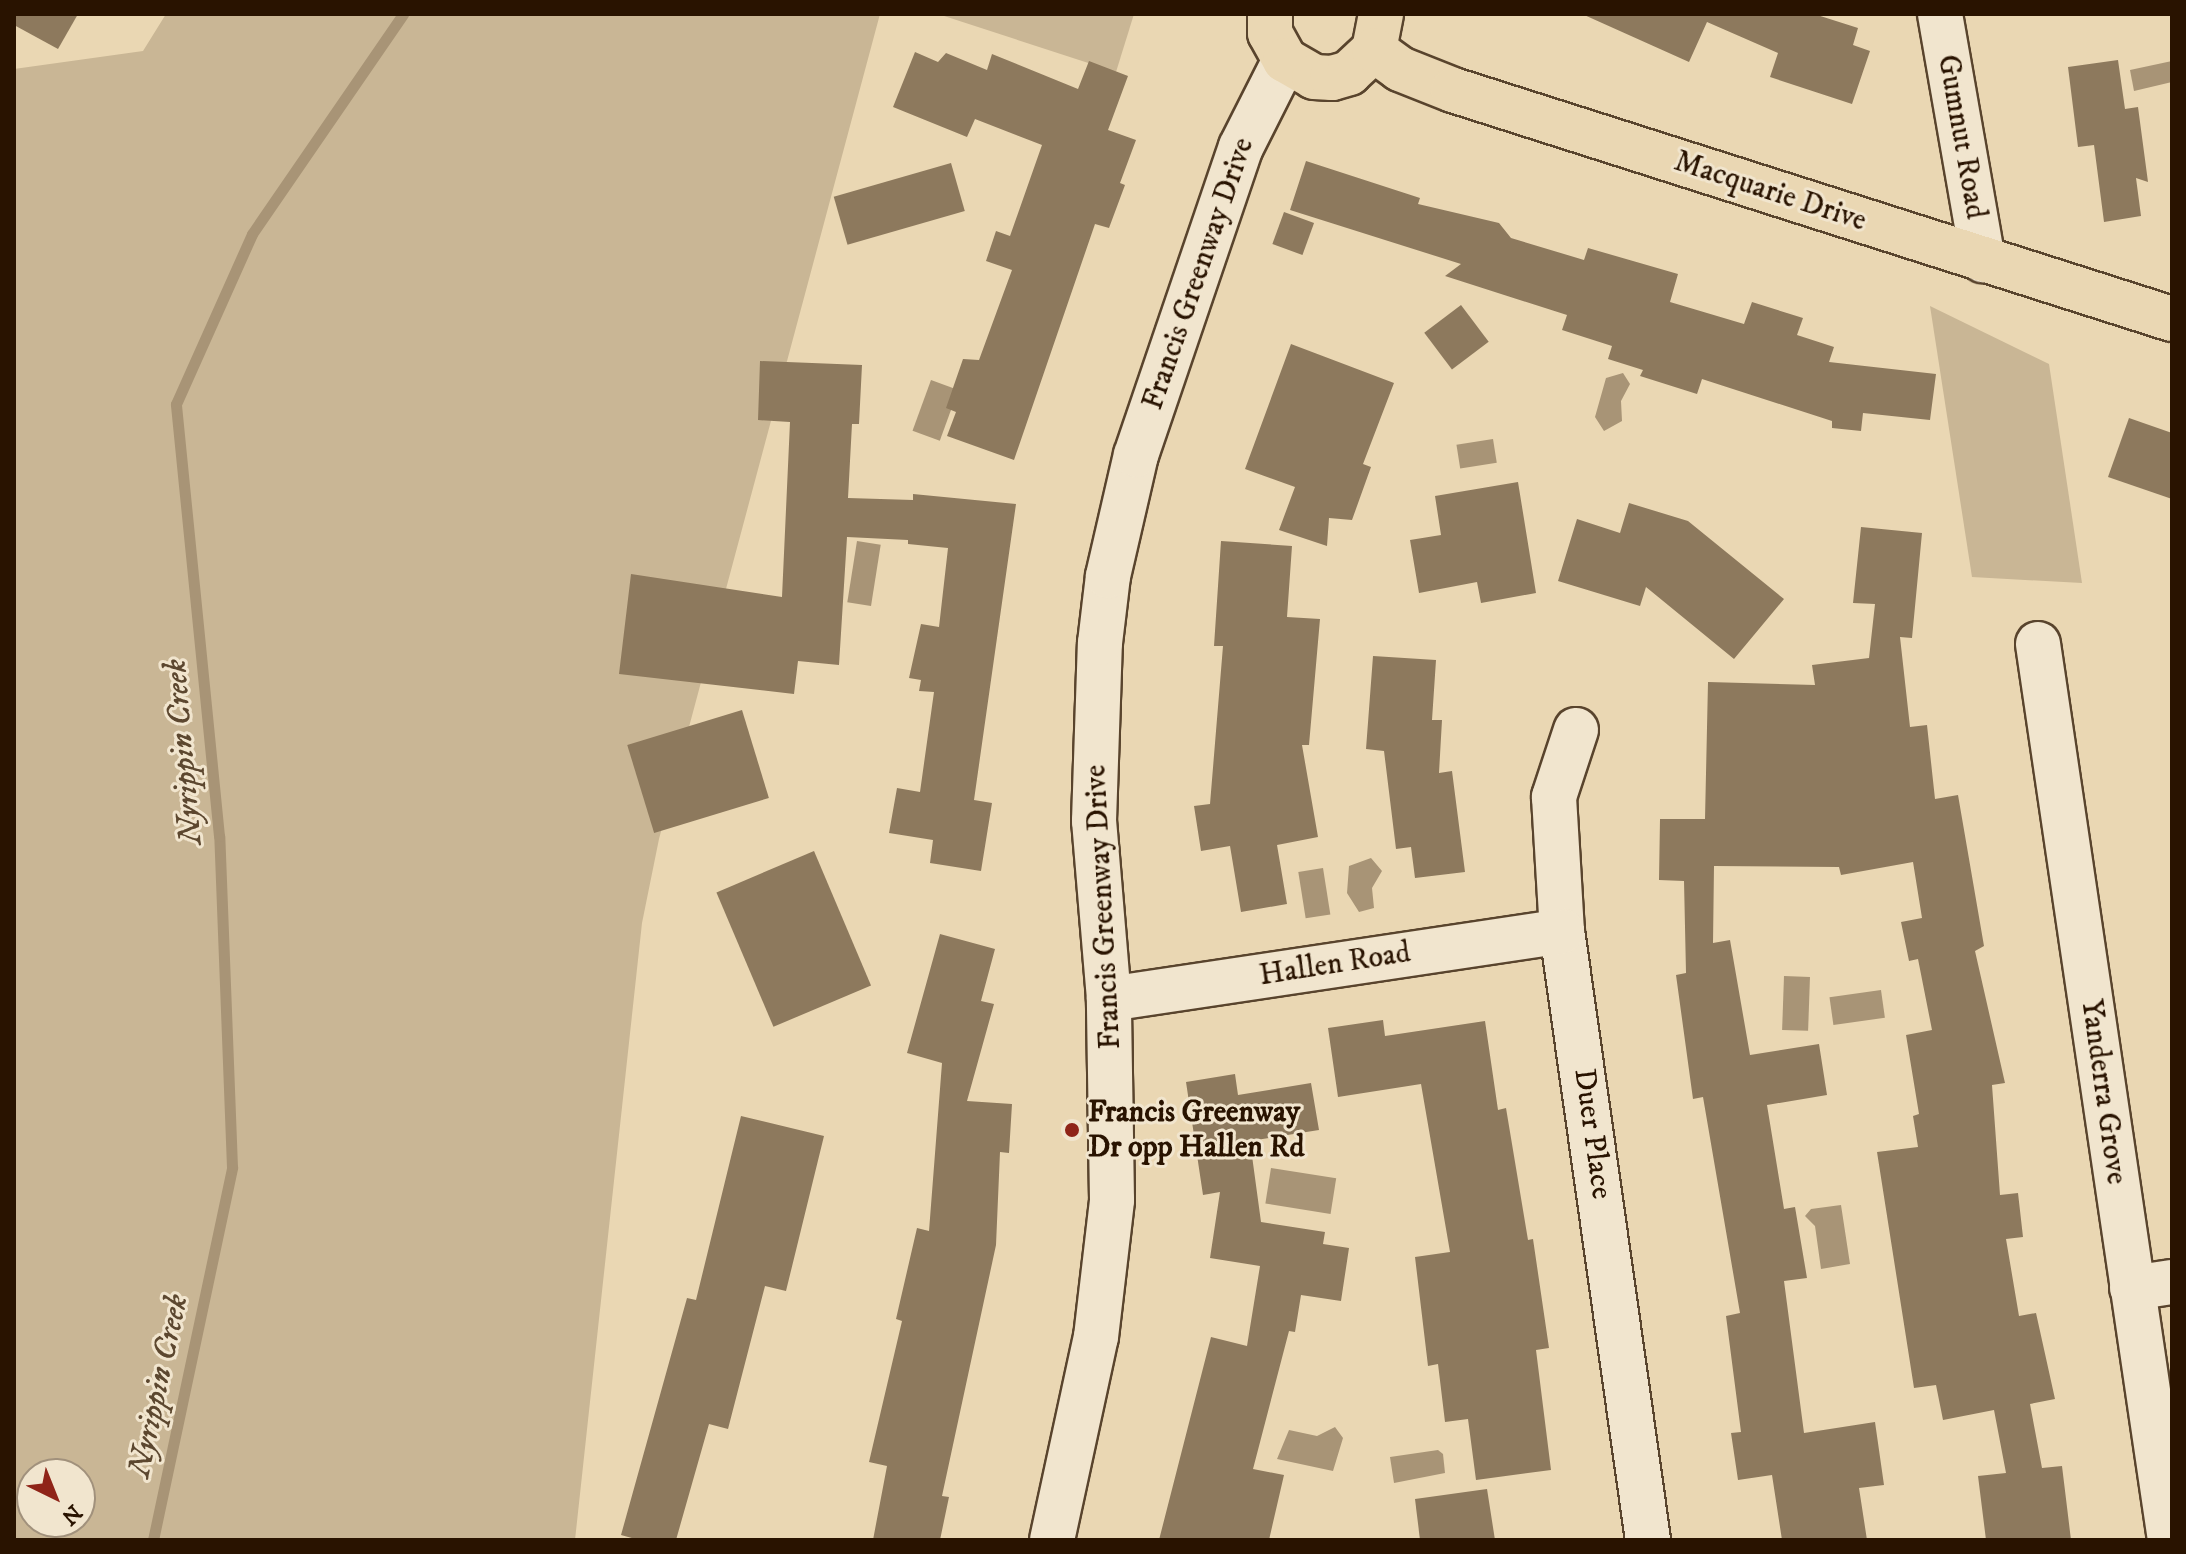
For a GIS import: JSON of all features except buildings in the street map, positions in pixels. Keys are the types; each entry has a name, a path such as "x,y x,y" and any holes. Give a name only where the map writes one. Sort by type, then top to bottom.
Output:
{"main road":[{"path":"1270,14 1270,33 1285,60 1314,77 1332,78 1349,73 1378,32"},
{"name":"Macquarie Drive","path":"1378,32 1400,69 1453,90 2172,319"}],"street":[{"name":"Gumnut Road","path":"1940,14 1983,260"},
{"name":"Francis Greenway Drive","path":"1052,1540 1096,1337 1108,1240 1114,1140 1109,999 1094,821 1100,643 1108,576 1136,455 1241,147 1285,60"},
{"name":"Yanderra Grove","path":"2038,644 2152,1285 2170,1540"},
{"name":"Duer Place","path":"1576,730 1554,797 1562,931 1648,1540"},
{"name":"Hallen Road","path":"1109,999 1562,931"}],"shaded area":[{"path":"166,14 880,14 659,839 642,923 575,1540 14,1540 14,69 143,51"},
{"path":"938,14 1134,14 1116,72"},
{"path":"2172,61 2172,82 2134,91 2130,70"},
{"path":"1930,306 2049,364 2082,583 1972,577"},
{"path":"1623,373 1630,384 1621,401 1622,421 1604,431 1595,417 1606,378"},
{"path":"931,380 958,390 940,441 913,431"},
{"path":"1493,439 1497,463 1460,468 1456,445"},
{"path":"857,541 881,545 871,606 847,602"},
{"path":"1371,858 1382,871 1372,888 1374,908 1359,912 1347,893 1349,866"},
{"path":"1323,868 1330,914 1306,918 1298,872"},
{"path":"1784,976 1810,977 1808,1031 1782,1030"},
{"path":"1881,990 1885,1018 1833,1025 1830,997"},
{"path":"1271,1168 1336,1178 1331,1214 1265,1204"},
{"path":"1841,1205 1850,1264 1821,1269 1815,1226 1805,1216 1811,1209"},
{"path":"1335,1427 1343,1438 1333,1471 1277,1459 1289,1430 1317,1436"},
{"path":"1438,1450 1443,1454 1445,1473 1394,1483 1390,1457"}],"waterway":[{"name":"Nyrippin Creek","path":"153,1540 232,1167 219,836 176,404 252,234 403,14"}],"place":[{"name":"Francis Greenway Dr opp Hallen Rd","path":"1072,1130"}]}
